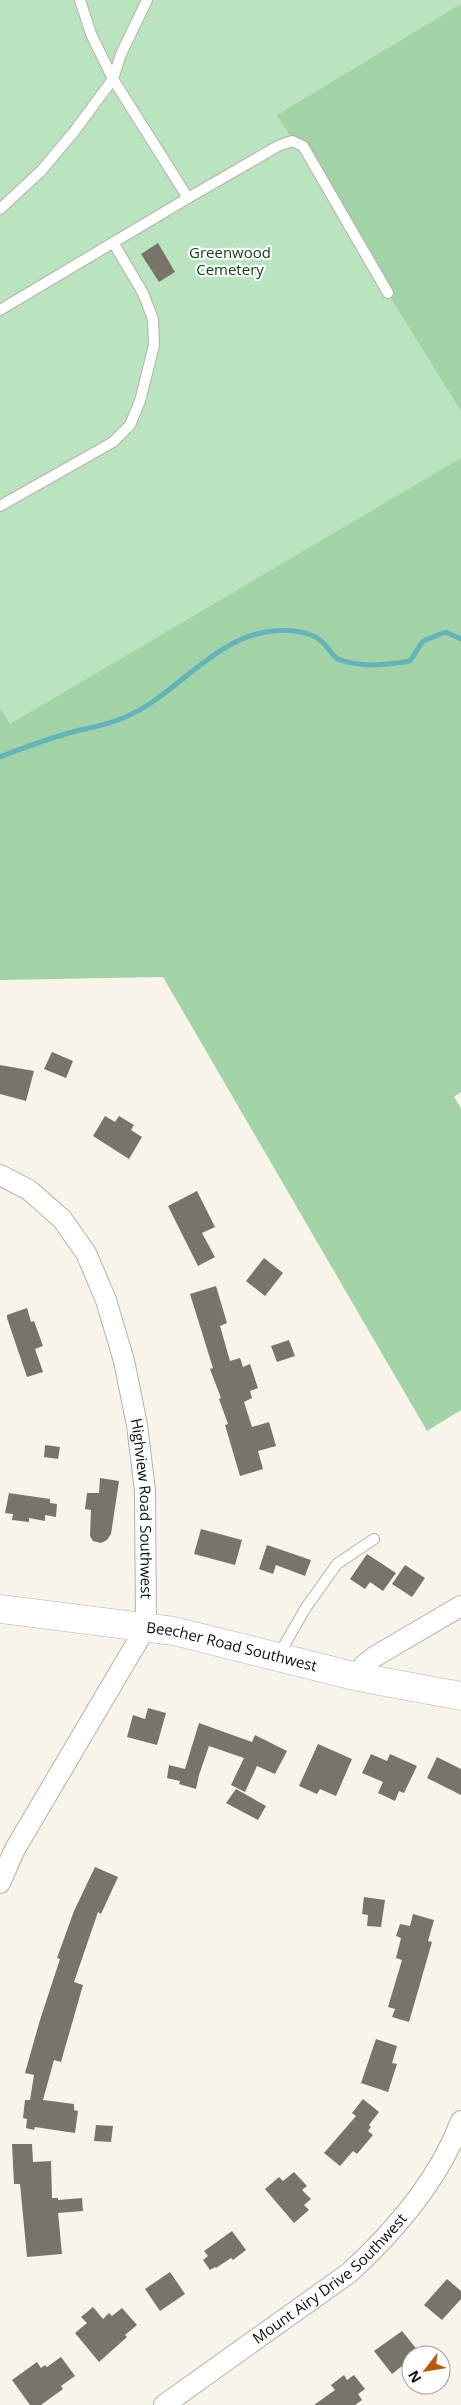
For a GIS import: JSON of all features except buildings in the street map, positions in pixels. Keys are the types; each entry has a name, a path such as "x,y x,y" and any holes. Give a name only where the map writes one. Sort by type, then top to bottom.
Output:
{"street":[{"name":"Highview Road Southwest","path":"0,1175 30,1190 62,1219 86,1253 106,1300 124,1361 137,1425 145,1491 146,1627"},
{"path":"358,1677 364,1665 374,1657 461,1606"},
{"name":"Beecher Road Southwest","path":"0,1609 174,1631 358,1677 461,1696"},
{"path":"0,1883 15,1849 119,1668 146,1627"},
{"name":"Mount Airy Drive Southwest","path":"164,2405 349,2273 369,2255 409,2208 436,2171 461,2121"}],"lane":[{"path":"80,0 91,34 113,79 188,198"},
{"path":"0,209 41,170 73,133 113,79 121,54 147,0"},
{"path":"0,310 114,244 188,198 278,146 292,141 303,146 388,292"},
{"path":"0,506 113,442 130,425 140,401 154,345 154,319 143,293 114,244"},
{"path":"277,1656 305,1609 337,1564 374,1538"}],"green space":[{"name":"Greenwood Cemetery","path":"0,0 461,0 461,523 0,773"},
{"path":"461,4 461,411 277,115"},
{"path":"461,458 461,1092 454,1097 461,1108 461,1410 427,1431 163,977 0,980 0,708 10,724"}],"waterway":[{"path":"0,757 28,746 123,718 161,696 231,644 251,636 272,631 303,632 320,640 338,659 356,664 374,665 410,661 423,641 446,632 461,639"}]}
